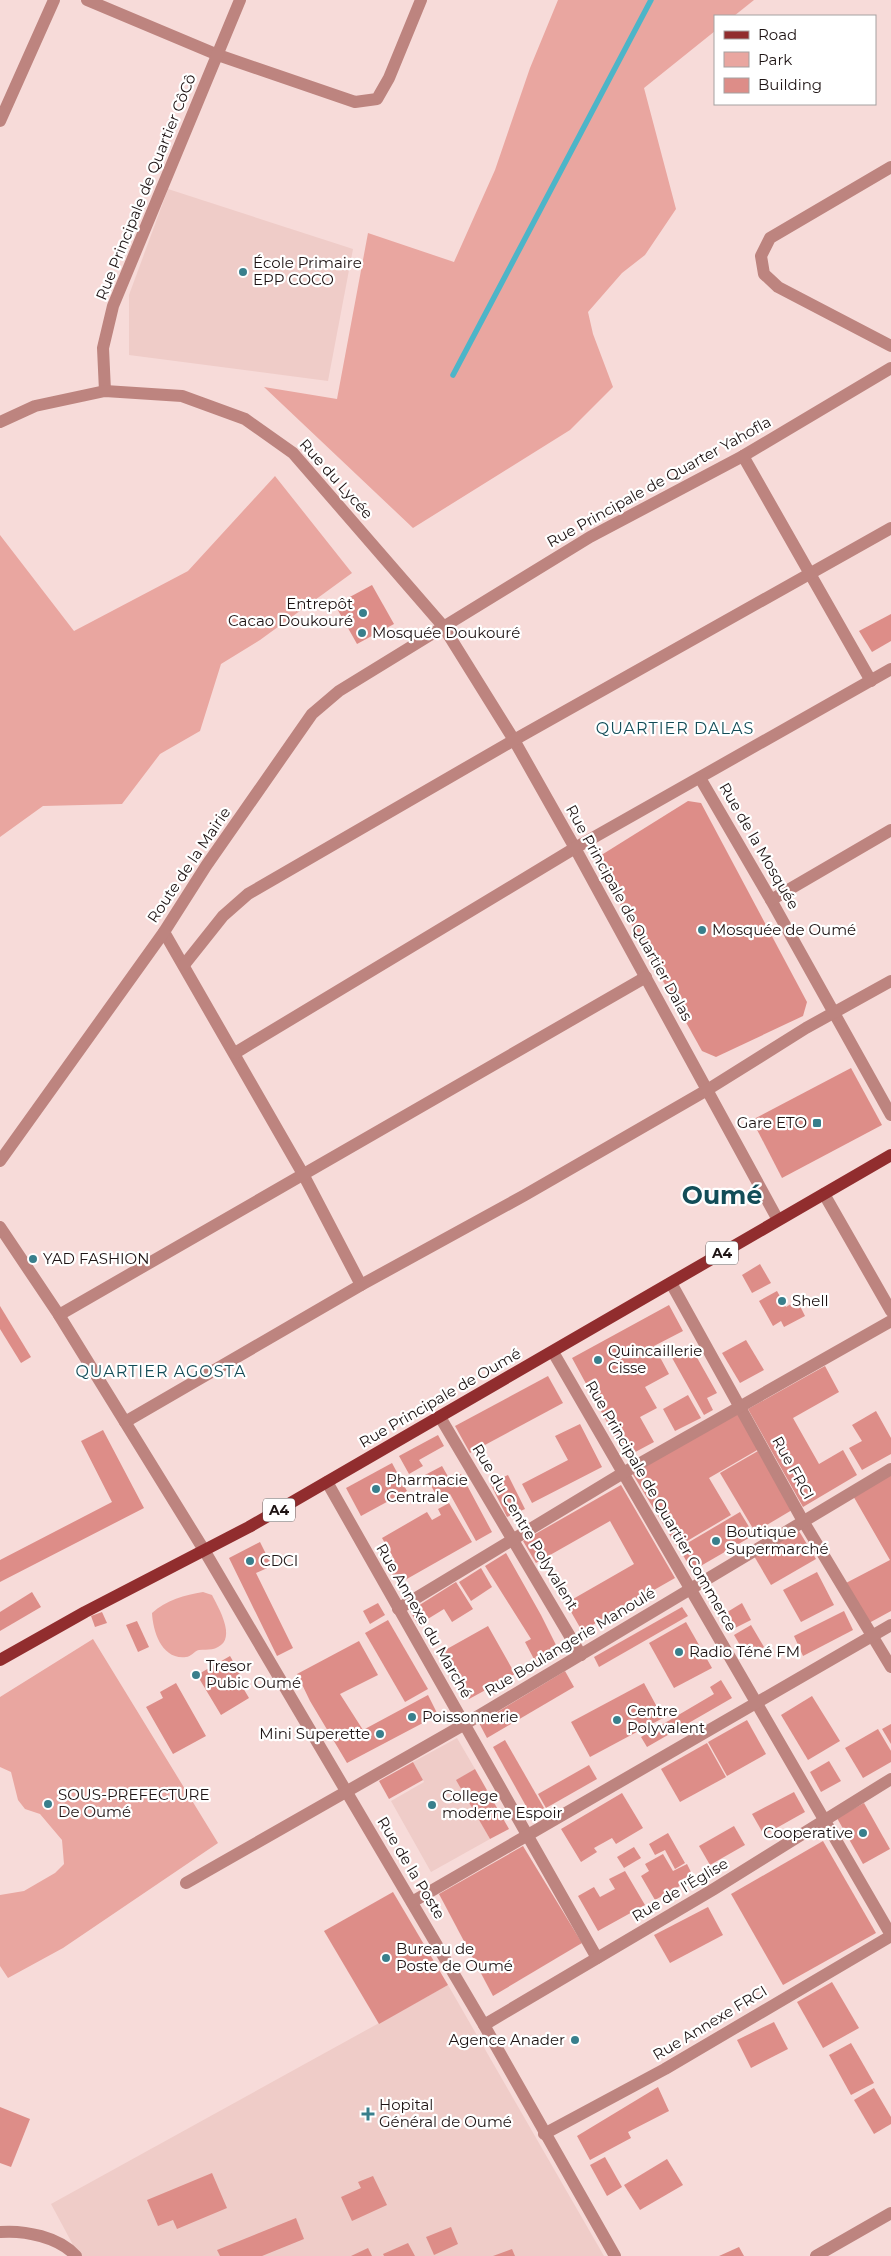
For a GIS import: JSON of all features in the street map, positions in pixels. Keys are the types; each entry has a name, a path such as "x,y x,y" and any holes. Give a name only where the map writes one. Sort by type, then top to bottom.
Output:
{"main road":[{"name":"Rue Principale de Oumé","path":"0,1660 85,1612 249,1527 891,1155"}],"street":[{"path":"0,121 54,0"},
{"path":"87,0 218,55 355,102 376,99 388,78 421,0"},
{"name":"Rue Principale de Quartier CôCô","path":"105,391 103,348 113,306 240,0"},
{"path":"891,167 770,238 761,256 764,274 778,287 891,346"},
{"name":"Rue Principale de Quarter Yahofla","path":"443,626 590,537 743,456 891,368"},
{"name":"Rue du Lycée","path":"0,422 35,406 105,391 182,396 245,420 293,453 443,626"},
{"path":"743,456 871,680"},
{"path":"184,965 223,916 248,894 514,740 891,528"},
{"name":"Rue Principale de Quartier Dalas","path":"443,626 514,740 575,848 778,1220"},
{"name":"Route de la Mairie","path":"0,1161 164,932 206,866 312,714 339,691 443,626"},
{"path":"235,1053 575,848 891,669"},
{"name":"Rue de la Mosquée","path":"700,778 772,900 891,1115"},
{"path":"772,900 891,830"},
{"path":"164,932 303,1174 361,1285"},
{"path":"59,1315 646,977"},
{"path":"125,1422 361,1285 525,1195 707,1090 806,1028 835,1014 891,981"},
{"path":"824,1194 891,1311"},
{"name":"Rue de la Poste","path":"0,1227 59,1315 204,1550 484,2025 544,2134 615,2256"},
{"name":"Rue FRCI","path":"671,1283 804,1521 891,1667"},
{"path":"398,1609 623,1473 891,1320"},
{"name":"Rue Principale de Quartier Commerce","path":"553,1352 891,1936"},
{"name":"Rue du Centre Polyvalent","path":"440,1417 514,1539 580,1654"},
{"name":"Rue Boulangerie Manoulé","path":"186,1883 465,1724 891,1469"},
{"name":"Rue Annexe du Marché","path":"327,1482 597,1958"},
{"path":"412,1902 756,1702 891,1626"},
{"name":"Rue de l'Église","path":"484,2025 714,1890 824,1819 891,1779"},
{"name":"Rue Annexe FRCI","path":"544,2134 665,2070 891,1936"},
{"path":"816,2256 891,2213"},
{"path":"0,2232 9,2232 53,2241 67,2247 76,2256"}],"shaded area":[{"name":"École Primaire EPP COCO","path":"168,189 353,249 328,381 129,355 129,295"},
{"name":"College moderne Espoir","path":"457,1738 475,1769 457,1780 490,1839 431,1872 391,1801 424,1782 413,1762"},
{"name":"Hopital Général de Oumé","path":"448,1985 604,2256 79,2256 51,2204"}],"green space":[{"path":"558,0 754,0 735,15 714,15 714,32 644,88 676,209 645,255 622,273 588,312 593,334 613,387 570,430 413,528 264,387 337,399 368,233 454,262 495,170 530,68"},
{"path":"275,476 352,573 260,640 221,664 200,731 160,754 122,804 43,806 0,837 0,535 74,631 188,571"},
{"path":"203,1592 212,1595 222,1614 226,1630 226,1637 223,1643 216,1648 199,1650 188,1657 178,1657 171,1654 160,1643 154,1628 152,1613 157,1608 176,1599"},
{"path":"93,1639 218,1843 63,1948 8,1978 0,1966 0,1895 24,1891 55,1873 64,1864 62,1840 40,1814 25,1809 18,1800 11,1772 0,1767 0,1697"}],"building":[{"name":"Entrepôt Cacao Doukouré","path":"372,585 394,624 357,644 335,605"},
{"path":"891,614 891,641 872,652 859,631"},
{"name":"Mosquée de Oumé","path":"688,801 701,803 807,1002 803,1016 716,1057 702,1051 595,859"},
{"name":"Gare ETO","path":"851,1068 882,1125 782,1178 752,1120"},
{"path":"760,1264 771,1283 752,1293 742,1275"},
{"path":"777,1291 786,1307 797,1300 805,1316 784,1327 781,1321 773,1326 759,1301"},
{"path":"669,1305 683,1331 654,1346 669,1374 645,1387 657,1408 640,1417 654,1442 626,1457 572,1358"},
{"path":"0,1306 31,1357 21,1363 0,1329"},
{"path":"746,1340 764,1370 740,1383 722,1353"},
{"path":"691,1347 717,1393 707,1398 713,1410 704,1415 671,1356"},
{"path":"825,1366 839,1392 793,1418 819,1464 843,1450 857,1475 803,1507 748,1409"},
{"path":"548,1376 563,1403 470,1453 455,1426"},
{"path":"688,1395 701,1418 675,1431 663,1409"},
{"path":"736,1411 759,1449 709,1478 731,1515 677,1547 632,1473"},
{"path":"876,1411 891,1438 891,1454 862,1470 849,1448 862,1441 852,1425"},
{"path":"580,1424 602,1467 532,1503 522,1484 568,1460 555,1436"},
{"path":"103,1430 144,1508 0,1582 0,1560 112,1502 81,1441"},
{"path":"438,1435 444,1446 419,1460 423,1466 409,1474 399,1456"},
{"path":"758,1451 792,1510 755,1532 720,1473"},
{"name":"Pharmacie Centrale","path":"392,1463 407,1491 361,1516 346,1488"},
{"path":"442,1466 450,1480 461,1474 492,1532 476,1541 450,1494 439,1500 425,1475"},
{"path":"891,1471 891,1611 869,1623 846,1583 890,1560 852,1494"},
{"path":"508,1475 525,1509 507,1517 490,1483"},
{"path":"621,1485 675,1578 582,1631 566,1603 634,1564 610,1521 536,1563 523,1541"},
{"path":"449,1503 472,1542 398,1584 385,1562 393,1557 382,1538 427,1512 432,1520 441,1515 438,1509"},
{"name":"Boutique Supermarché","path":"740,1512 754,1535 692,1571 679,1548"},
{"path":"799,1531 816,1559 771,1585 754,1556"},
{"path":"260,1542 272,1566 256,1573 293,1648 277,1656 229,1558"},
{"path":"506,1553 559,1651 536,1663 525,1642 531,1639 485,1566"},
{"path":"481,1568 492,1587 471,1601 459,1582"},
{"path":"817,1572 834,1605 801,1622 783,1590"},
{"path":"456,1582 473,1609 452,1622 444,1609 418,1625 410,1611"},
{"path":"32,1592 41,1607 0,1631 0,1612"},
{"path":"378,1603 385,1615 370,1624 363,1611"},
{"path":"742,1603 751,1620 733,1629 724,1614"},
{"path":"682,1607 688,1616 599,1667 594,1657"},
{"path":"844,1611 853,1630 803,1656 794,1636"},
{"path":"102,1612 107,1623 95,1627 91,1616"},
{"path":"388,1620 428,1689 405,1702 365,1633"},
{"path":"137,1621 149,1647 138,1652 126,1625"},
{"name":"Radio Téné FM","path":"686,1622 712,1668 674,1688 649,1643"},
{"path":"751,1625 764,1647 747,1657 734,1635"},
{"path":"488,1626 515,1674 469,1699 455,1674 451,1677 438,1654"},
{"path":"359,1641 378,1675 340,1694 363,1730 428,1695 438,1715 347,1763 310,1701 297,1674"},
{"path":"230,1656 240,1673 236,1676 249,1698 221,1715 197,1675"},
{"path":"565,1671 574,1687 487,1738 479,1723"},
{"path":"721,1680 732,1698 647,1747 641,1737 714,1694 710,1687"},
{"path":"176,1683 206,1736 173,1754 146,1707 163,1698 160,1692"},
{"name":"Centre Polyvalent","path":"644,1683 663,1718 590,1757 571,1722"},
{"path":"812,1696 840,1741 808,1760 781,1715"},
{"path":"747,1720 766,1754 727,1776 708,1742"},
{"path":"891,1724 891,1744 882,1729"},
{"path":"878,1729 891,1751 891,1762 863,1778 845,1748"},
{"path":"505,1740 544,1808 531,1815 493,1747"},
{"path":"707,1743 726,1777 680,1802 661,1769"},
{"path":"829,1761 841,1781 821,1792 810,1772"},
{"path":"413,1762 423,1780 389,1799 379,1781"},
{"path":"589,1765 597,1779 546,1808 538,1794"},
{"path":"475,1769 509,1829 490,1839 456,1780"},
{"path":"794,1792 805,1812 764,1835 752,1814"},
{"path":"622,1793 643,1828 616,1844 612,1838 594,1848 597,1852 581,1862 561,1829"},
{"name":"Cooperative","path":"864,1803 890,1849 863,1864 837,1818"},
{"path":"734,1826 745,1845 710,1865 699,1846"},
{"path":"668,1833 685,1863 675,1869 665,1850 655,1855 649,1844"},
{"path":"823,1841 876,1933 783,1985 731,1894"},
{"path":"523,1846 582,1943 493,1996 439,1894"},
{"path":"634,1847 641,1858 624,1868 617,1857"},
{"path":"663,1854 673,1871 687,1864 694,1878 655,1900 641,1876 649,1871 645,1864"},
{"path":"625,1871 645,1905 598,1931 578,1896 594,1887 600,1897 615,1889 609,1879"},
{"name":"Bureau de Poste de Oumé","path":"393,1892 448,1985 379,2024 324,1931"},
{"path":"708,1907 723,1935 670,1963 654,1935"},
{"path":"832,1982 859,2028 823,2048 797,2002"},
{"path":"774,2022 788,2049 751,2068 737,2040"},
{"path":"851,2043 874,2083 851,2095 829,2055"},
{"path":"658,2087 669,2111 628,2132 631,2138 590,2160 577,2136"},
{"path":"874,2088 891,2117 891,2124 874,2134 854,2100"},
{"path":"0,2107 30,2119 11,2167 0,2163"},
{"path":"605,2157 622,2187 607,2196 590,2165"},
{"path":"667,2159 683,2185 640,2210 624,2185"},
{"path":"212,2173 227,2208 177,2229 173,2220 158,2226 147,2200"},
{"path":"373,2176 387,2205 352,2221 341,2197 361,2188 358,2182"},
{"path":"296,2218 304,2239 262,2256 220,2256 217,2250"},
{"path":"451,2227 458,2244 434,2255 426,2237"},
{"path":"408,2243 415,2256 384,2256 383,2254"},
{"path":"739,2247 744,2256 719,2256"},
{"path":"368,2248 372,2256 351,2256"},
{"path":"512,2249 515,2256 493,2256"}],"waterway":[{"path":"453,375 651,0"}],"place":[{"name":"École Primaire EPP COCO","path":"243,272"},
{"name":"Entrepôt Cacao Doukouré","path":"363,613"},
{"name":"Mosquée Doukouré","path":"362,633"},
{"name":"Mosquée de Oumé","path":"702,930"},
{"name":"Gare ETO","path":"817,1123"},
{"name":"YAD FASHION","path":"33,1259"},
{"name":"Shell","path":"782,1301"},
{"name":"Quincaillerie Cisse","path":"598,1360"},
{"name":"Pharmacie Centrale","path":"376,1489"},
{"name":"Boutique Supermarché","path":"716,1541"},
{"name":"CDCI","path":"250,1561"},
{"name":"Radio Téné FM","path":"679,1652"},
{"name":"Tresor Pubic Oumé","path":"196,1675"},
{"name":"Poissonnerie","path":"412,1717"},
{"name":"Centre Polyvalent","path":"617,1720"},
{"name":"Mini Superette","path":"380,1734"},
{"name":"SOUS-PREFECTURE De Oumé","path":"48,1804"},
{"name":"College moderne Espoir","path":"432,1805"},
{"name":"Cooperative","path":"863,1833"},
{"name":"Bureau de Poste de Oumé","path":"386,1958"},
{"name":"Agence Anader","path":"575,2040"},
{"name":"Hopital Général de Oumé","path":"368,2114"}],"district":[{"name":"QUARTIER DALAS","path":"675,728"},
{"name":"Oumé","path":"722,1195"},
{"name":"QUARTIER AGOSTA","path":"161,1371"}]}
